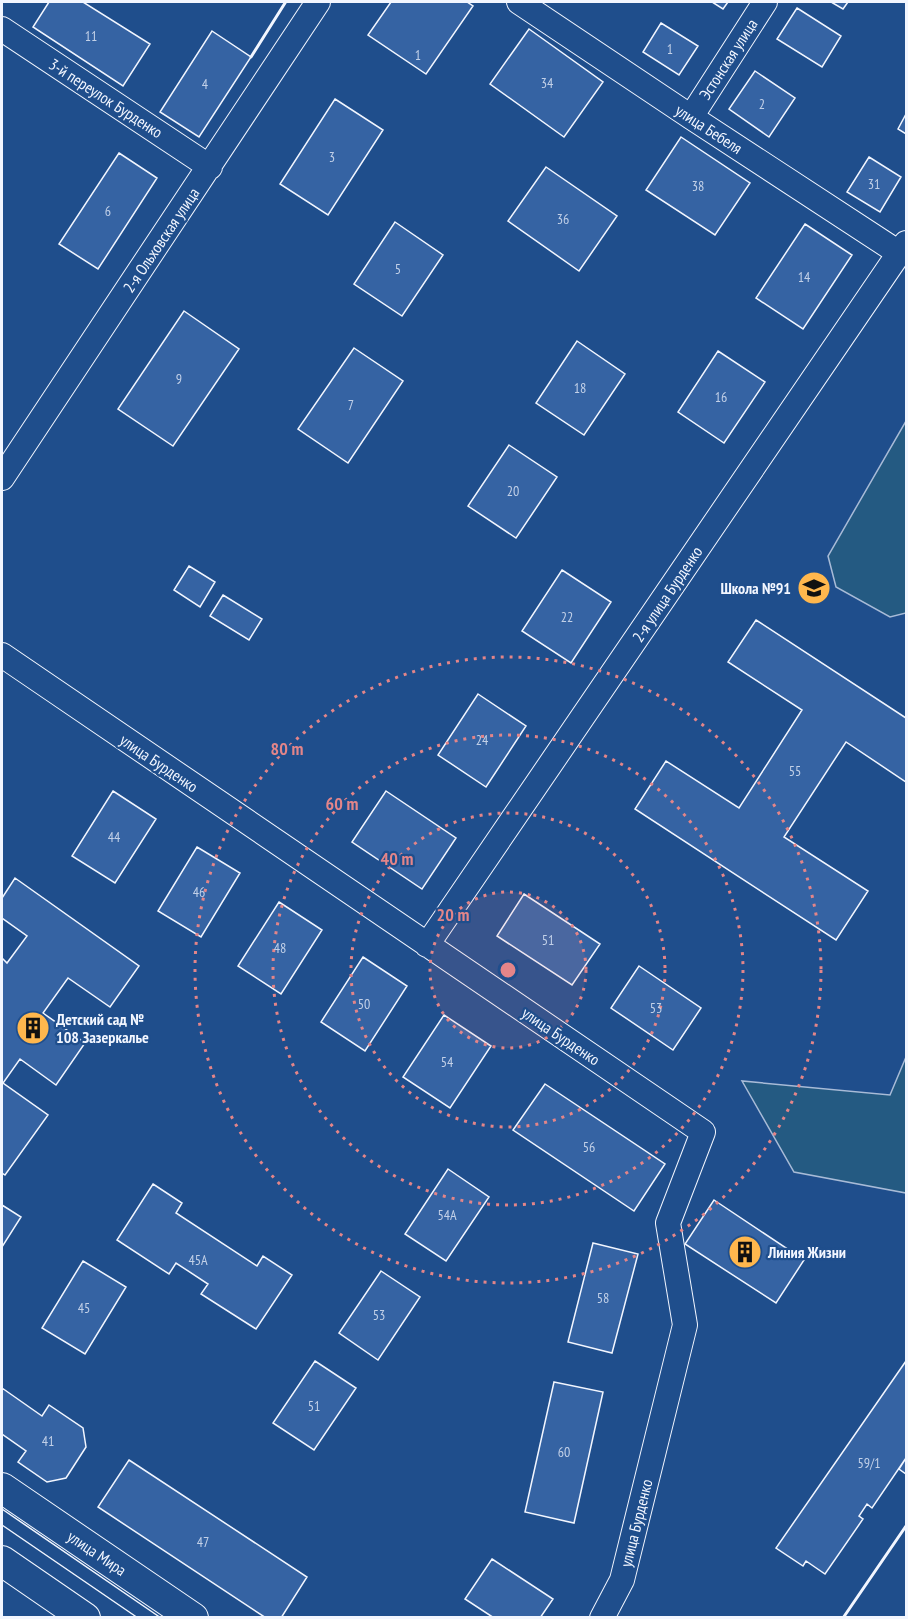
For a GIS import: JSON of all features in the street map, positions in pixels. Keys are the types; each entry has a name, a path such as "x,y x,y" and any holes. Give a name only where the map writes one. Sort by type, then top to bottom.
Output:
{"street":[{"name":"2-я Ольховская улица","path":"2,478 318,2"},
{"name":"улица Бебеля","path":"519,2 691,117 903,248"},
{"name":"Эстонская улица","path":"691,117 765,2"},
{"name":"3-й переулок Бурденко","path":"2,29 210,166"},
{"name":"2-я улица Бурденко","path":"427,945 903,248"},
{"name":"улица Бурденко","path":"2,655 703,1132 668,1223 685,1325 622,1580 602,1617"},
{"name":"улица Мира","path":"2,1488 193,1617"},
{"path":"2,1561 85,1617"}],"shaded area":[{"path":"906,421 906,613 890,617 836,587 828,556"},
{"path":"906,1057 906,1193 794,1172 742,1081 890,1095"}],"building":[{"path":"49,2 83,2 150,44 123,86 33,27"},
{"path":"391,2 467,2 473,6 426,74 368,35"},
{"path":"712,2 728,2 723,9"},
{"path":"831,2 848,2 843,9"},
{"path":"797,8 841,36 822,67 777,39"},
{"path":"661,23 698,46 679,75 643,52"},
{"path":"529,29 603,82 564,137 490,84"},
{"path":"212,31 251,57 199,137 160,112"},
{"path":"755,71 795,98 769,137 729,109"},
{"path":"335,99 383,130 328,215 280,184"},
{"path":"906,114 906,134 898,129"},
{"path":"681,137 750,183 715,235 646,190"},
{"path":"119,153 157,178 98,269 59,244"},
{"path":"869,157 901,177 880,212 847,192"},
{"path":"546,167 617,216 579,271 508,221"},
{"path":"395,222 443,255 402,316 354,284"},
{"path":"805,224 852,255 803,329 756,298"},
{"path":"184,311 239,349 173,446 118,409"},
{"path":"577,341 625,374 584,435 536,403"},
{"path":"354,348 403,381 348,463 298,429"},
{"path":"718,351 765,382 724,443 678,412"},
{"path":"509,445 557,477 516,538 468,506"},
{"path":"189,566 215,582 200,607 174,590"},
{"path":"562,570 611,602 571,663 522,631"},
{"path":"223,595 262,619 249,640 210,616"},
{"path":"756,620 906,718 906,782 846,742 784,837 868,891 836,940 635,809 666,761 739,808 802,710 728,662"},
{"path":"478,694 526,726 486,787 438,755"},
{"path":"113,791 156,819 115,883 72,856"},
{"path":"386,791 456,838 422,889 352,842"},
{"path":"197,847 240,873 201,937 158,911"},
{"name":"Детский сад № 108 Зазеркалье","path":"15,878 139,966 110,1007 68,978 43,1013 85,1043 56,1085 20,1059 3,1083 48,1115 5,1175 2,1173 2,958 7,963 27,936 2,918 2,898"},
{"path":"524,894 600,944 572,985 497,936"},
{"path":"279,902 322,930 281,994 238,966"},
{"path":"363,957 407,986 365,1051 321,1022"},
{"path":"639,966 701,1008 673,1050 611,1008"},
{"path":"444,1015 491,1046 450,1108 403,1077"},
{"path":"545,1084 665,1164 634,1211 513,1130"},
{"path":"448,1169 489,1197 446,1261 405,1234"},
{"path":"153,1184 182,1203 176,1213 257,1266 263,1256 292,1275 256,1329 201,1294 208,1284 176,1263 169,1274 117,1240"},
{"name":"Линия Жизни","path":"714,1200 804,1260 776,1303 685,1244"},
{"path":"2,1205 21,1217 2,1247"},
{"path":"593,1243 638,1254 612,1353 568,1342"},
{"path":"83,1261 126,1287 85,1354 42,1328"},
{"path":"381,1271 420,1297 378,1360 339,1333"},
{"path":"315,1361 356,1388 314,1450 273,1423"},
{"path":"906,1361 906,1458 872,1508 867,1504 859,1516 863,1519 825,1574 806,1561 803,1566 776,1548"},
{"path":"554,1382 603,1392 574,1523 525,1512"},
{"path":"2,1388 42,1416 49,1405 83,1428 86,1447 66,1478 47,1482 18,1462 26,1451 2,1434"},
{"path":"906,1458 906,1474 899,1469"},
{"path":"129,1460 307,1577 281,1618 266,1618 98,1507"},
{"path":"492,1559 553,1599 540,1618 494,1618 465,1599"}],"tram line":[{"path":"2,1509 161,1618"},
{"path":"2,1525 138,1618"}],"wall":[{"path":"251,57 285,3"},
{"path":"843,1618 906,1526"}],"place":[{"name":"Школа №91","path":"814,588"},
{"name":"Детский сад № 108 Зазеркалье","path":"33,1028"},
{"name":"Линия Жизни","path":"745,1252"}]}
